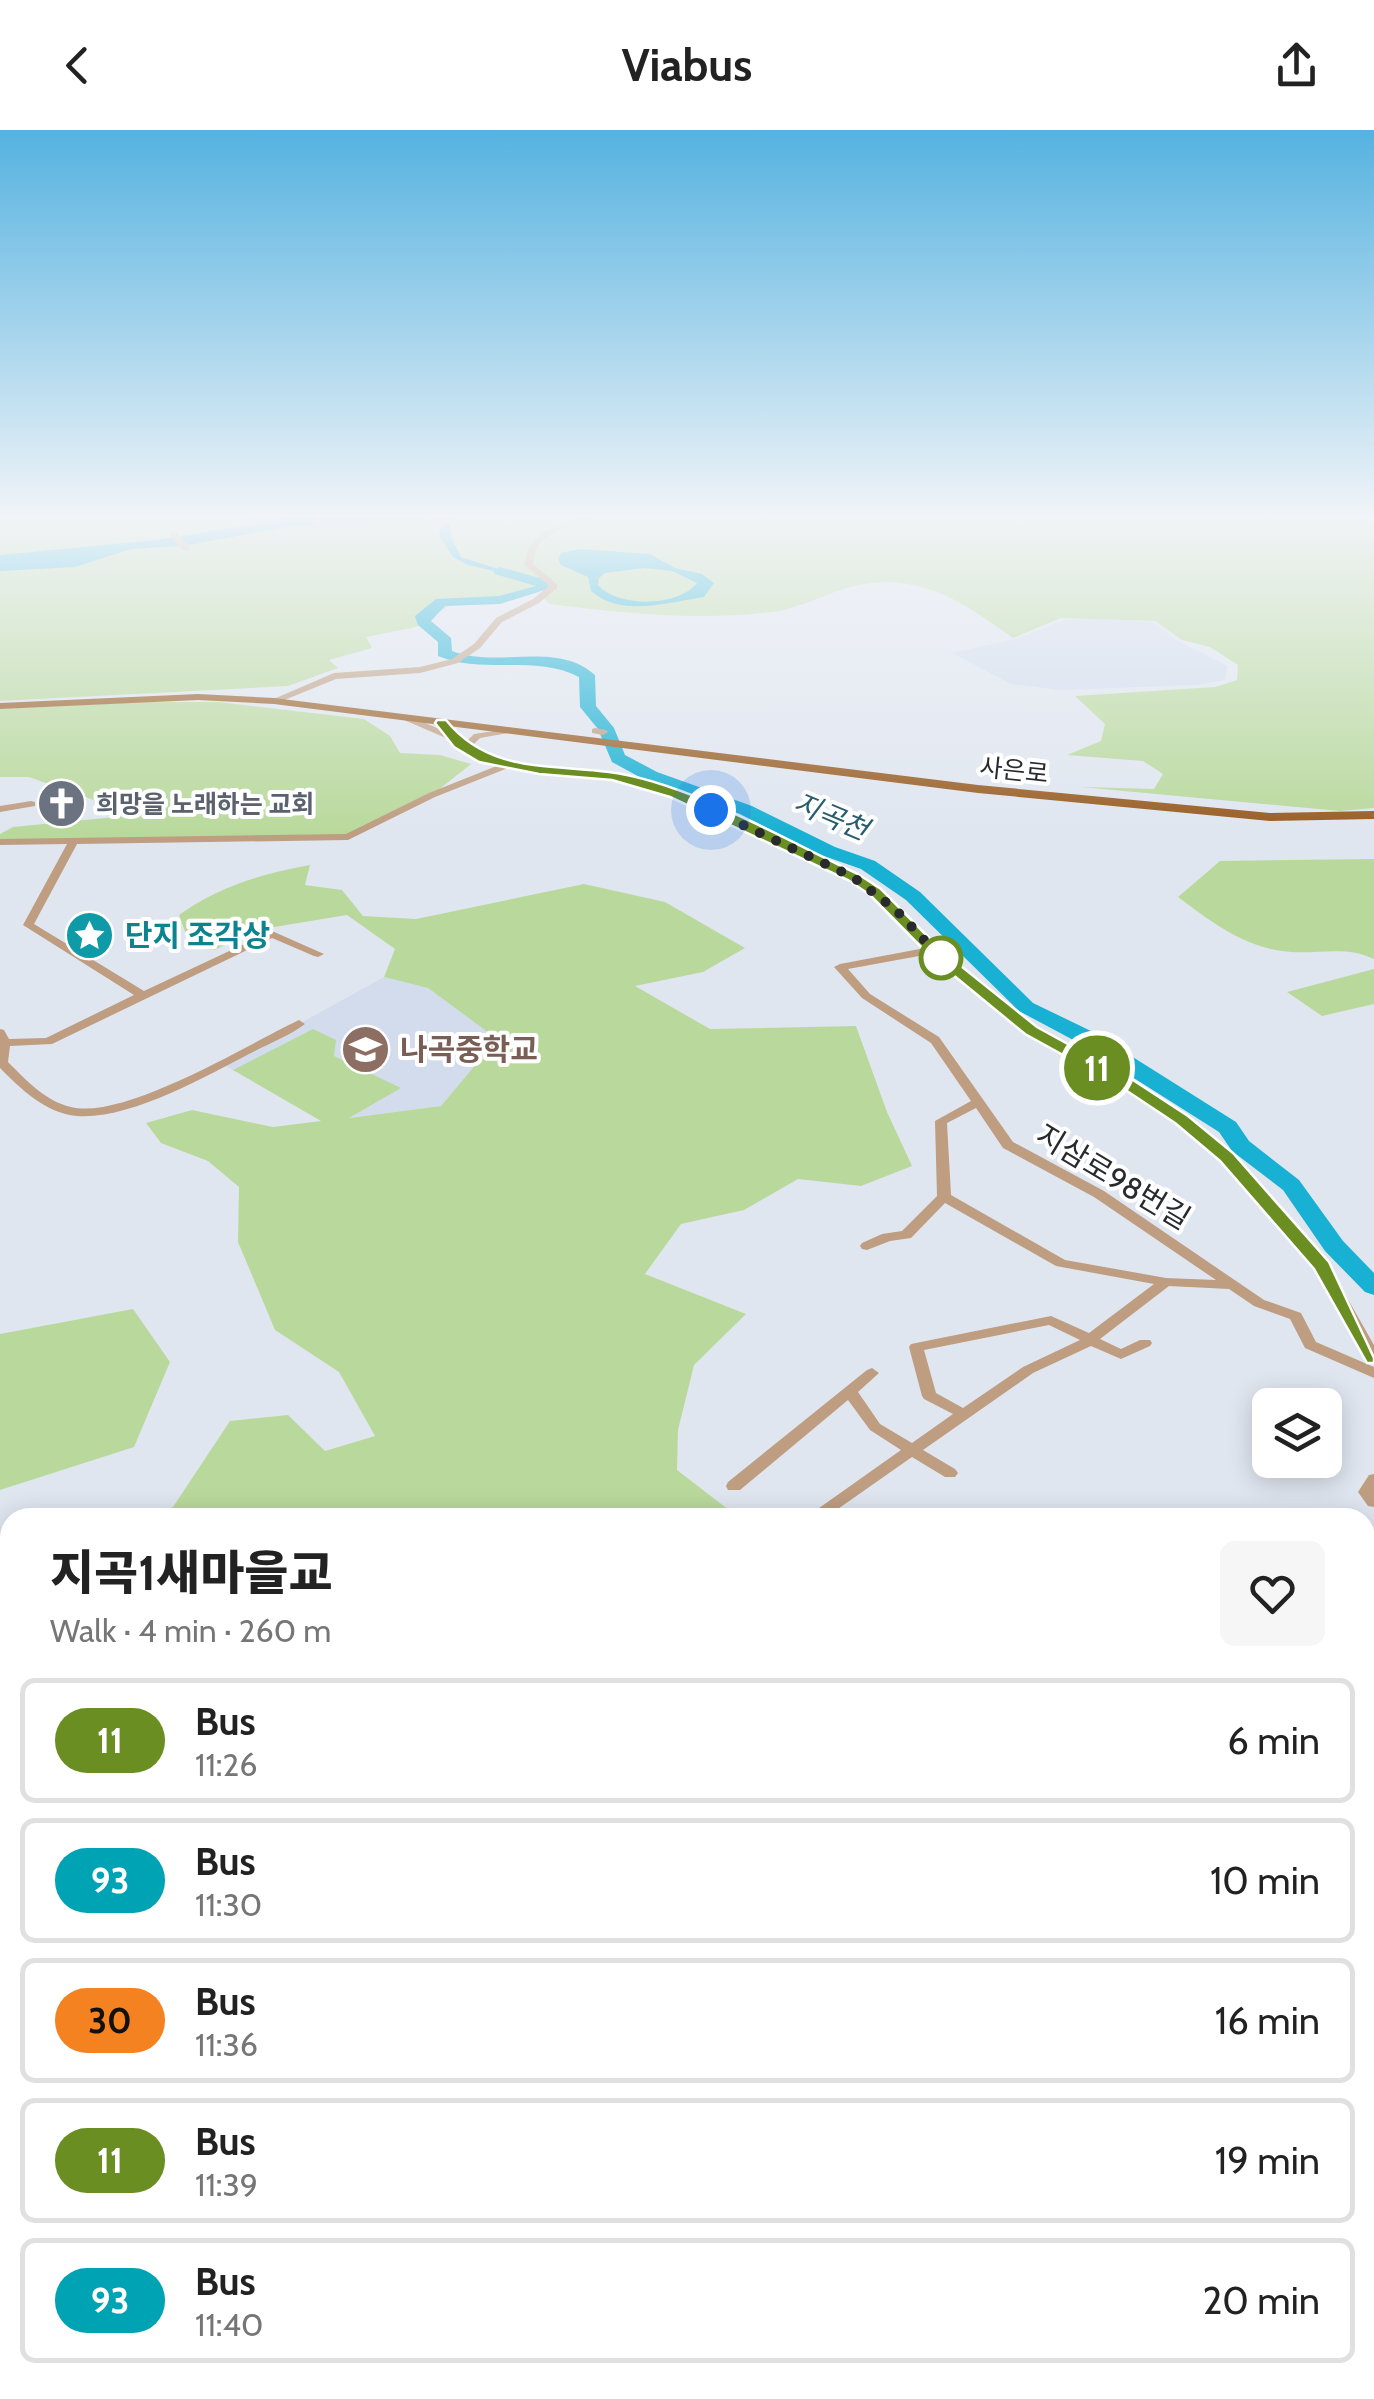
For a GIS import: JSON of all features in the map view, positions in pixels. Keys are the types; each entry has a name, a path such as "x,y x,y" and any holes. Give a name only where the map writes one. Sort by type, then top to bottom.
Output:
{"main road":[{"path":"0,706 198,697 274,700 504,731"},
{"name":"사은로","path":"504,731 978,790 1270,817 1374,815"}],"street":[{"path":"274,700 334,676 420,670 455,661 476,646 497,622"},
{"path":"407,718 452,738 484,759 612,776 675,794 853,877 896,910 933,950 1031,1030 1168,1110 1226,1157 1322,1266 1374,1358"},
{"path":"442,723 452,738"},
{"path":"466,749 477,736 504,731"},
{"path":"0,842 348,838 432,795 510,764"},
{"path":"0,810 31,804"},
{"path":"73,842 28,925 142,995"},
{"path":"300,1024 125,1107 79,1112 44,1102 2,1063 3,1038 48,1040 272,934 318,954"},
{"name":"지삼로98번길","path":"933,950 840,966 866,996 934,1040 1008,1145 1099,1194 1259,1302 1296,1316 1310,1345 1374,1373"},
{"path":"866,1246 887,1236 906,1234 944,1197 940,1120 978,1102"},
{"name":"지삼로98번길","path":"944,1197 1061,1263 1166,1282 1234,1286"},
{"path":"826,1508 1028,1370 1089,1340 1166,1282"},
{"path":"964,1414 929,1396 916,1347 1051,1320 1120,1354 1144,1343"},
{"path":"734,1486 872,1373"},
{"path":"850,1392 875,1426 909,1451 950,1473"},
{"path":"1374,1479 1366,1492 1374,1502"}],"shaded area":[{"path":"1059,622 1152,622 1178,641 1228,666 1225,680 1196,685 1061,690 1011,684 952,653 1019,638"},
{"name":"나곡중학교","path":"384,977 428,988 497,1039 441,1106 323,1121 219,1062 299,1024"}],"green space":[{"path":"0,622 424,622 366,637 372,648 329,660 338,668 288,686 0,701"},
{"path":"990,622 1052,622 1013,638"},
{"path":"1156,622 1374,622 1374,808 1340,811 1081,787 1154,789 1163,774 1143,761 1067,755 1101,741 1105,724 1075,696 1215,687 1237,680 1238,665 1210,647 1182,640"},
{"path":"218,702 364,719 390,736 400,753 440,755 471,764 432,795 348,837 0,842 0,834 13,827 136,815 29,777 0,777 0,709"},
{"path":"1374,859 1374,959 1351,952 1267,948 1227,931 1178,897 1220,861"},
{"path":"310,865 305,885 342,890 363,916 416,919 584,884 665,902 745,948 703,972 635,986 710,1029 856,1026 887,1112 912,1166 861,1186 798,1179 744,1210 681,1224 645,1274 746,1314 694,1365 678,1430 677,1470 726,1508 171,1508 230,1421 288,1415 325,1451 375,1436 339,1372 275,1330 238,1242 239,1187 208,1161 161,1143 146,1123 192,1110 273,1127 321,1121 233,1070 313,1029 336,1040 334,1056 401,1088 349,1118 441,1106 497,1039 428,988 384,977 395,949 347,915 262,929 214,950 191,948 179,915 209,896 275,872"},
{"path":"1374,969 1374,1004 1322,1016 1287,992"},
{"path":"133,1309 170,1362 134,1447 0,1490 0,1334"}],"waterway":[{"name":"지곡천","path":"423,622 446,641 444,653 461,660 535,661 571,666 587,675 588,707 606,728 618,758 651,776 746,810 828,851 868,865 913,896 1026,1007 1085,1037 1228,1127 1240,1146 1291,1185 1334,1246 1374,1287"}],"bus line":[{"name":"11","path":"442,723 459,744 484,759 539,770 612,776 675,794 853,877 876,892 936,953 995,1003 1031,1030 1182,1120 1226,1157 1322,1266 1374,1358"}],"place":[{"name":"희망을 노래하는 교회","path":"61,804"},
{"name":"단지 조각상","path":"90,936"},
{"name":"나곡중학교","path":"365,1050"}],"route":[{"path":"711,810 853,877 896,910 941,958"}]}
